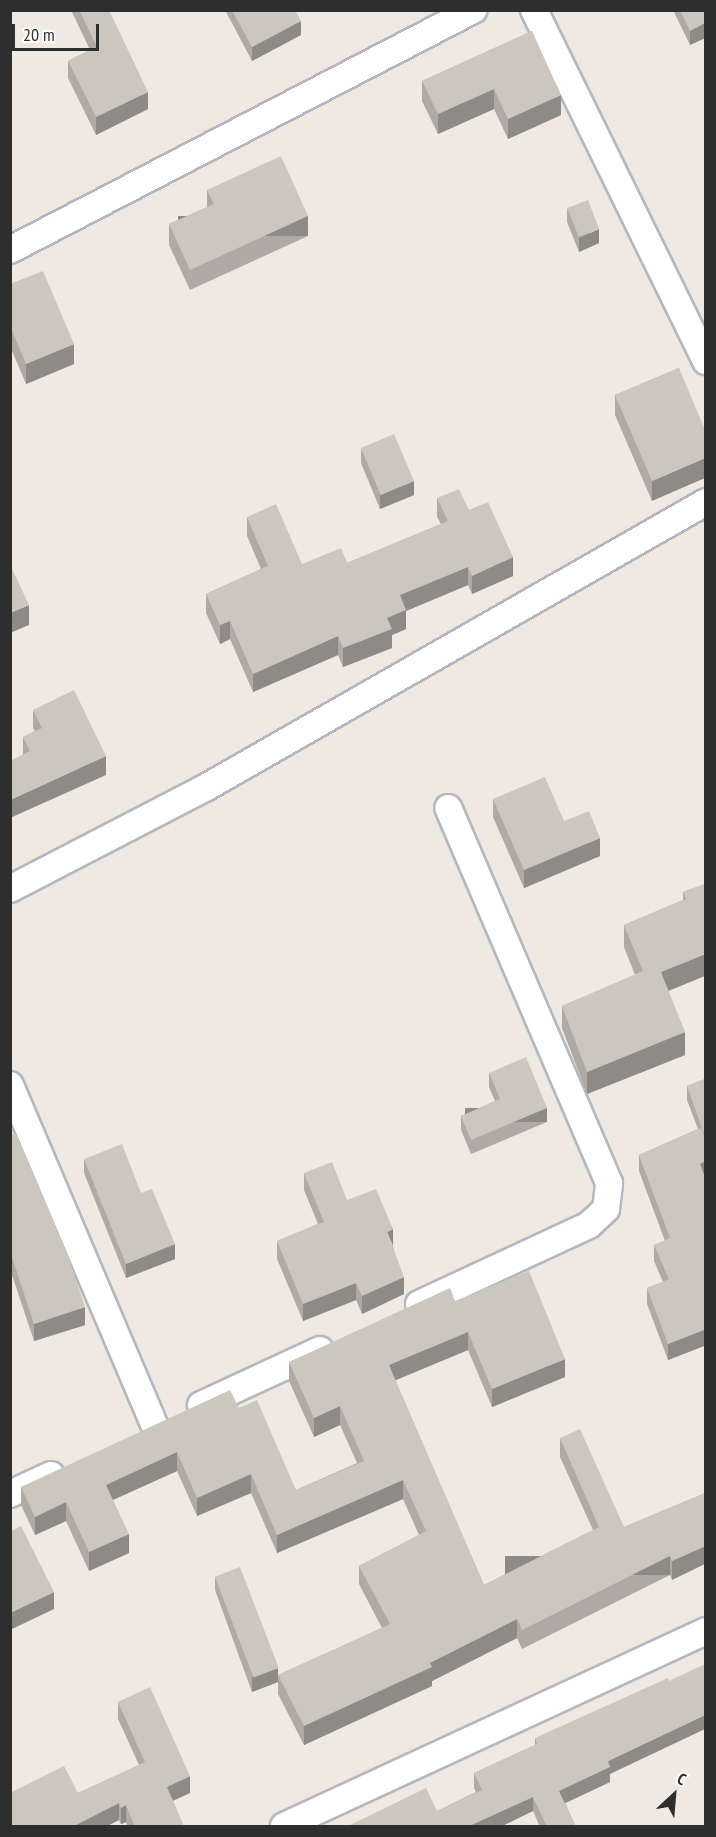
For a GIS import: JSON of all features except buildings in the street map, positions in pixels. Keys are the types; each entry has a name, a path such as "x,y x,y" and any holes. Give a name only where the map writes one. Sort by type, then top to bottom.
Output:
{"street":[{"path":"10,250 472,10"},
{"path":"534,10 705,361"},
{"path":"10,889 205,788 705,502"},
{"path":"394,1316 589,1225 606,1209 609,1183 448,808"},
{"path":"10,1085 145,1432 339,1341"},
{"path":"10,1494 72,1466"},
{"path":"284,1827 705,1631"}]}
